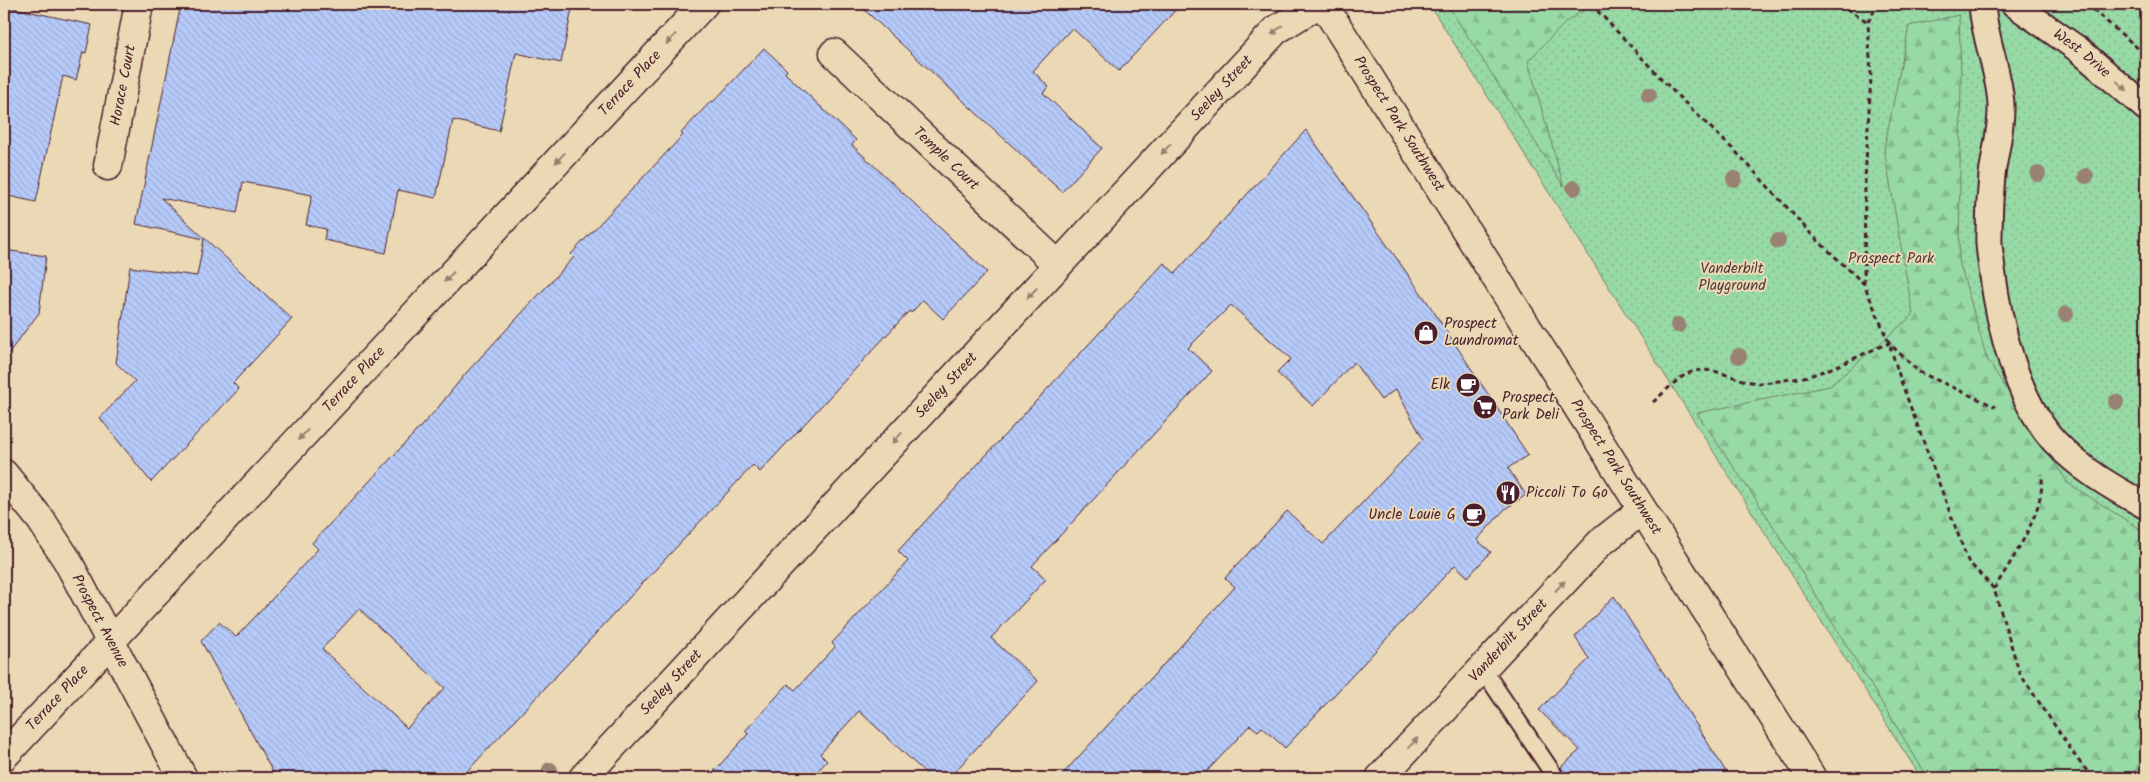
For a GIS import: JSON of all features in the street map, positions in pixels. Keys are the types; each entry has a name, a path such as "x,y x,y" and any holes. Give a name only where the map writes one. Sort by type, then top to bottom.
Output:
{"street":[{"name":"Horace Court","path":"108,166 139,4"},
{"name":"Terrace Place","path":"4,756 704,4"},
{"name":"Seeley Street","path":"583,778 1276,30 1318,4"},
{"name":"Prospect Park Southwest","path":"1323,4 1812,778"},
{"path":"1982,4 1984,23 2001,104 1992,177 1988,238 1996,301 2009,350 2025,394 2038,420 2055,442 2103,483 2146,506"},
{"name":"West Drive","path":"2014,4 2079,50 2146,108"},
{"name":"Temple Court","path":"834,53 1058,265"},
{"name":"Prospect Avenue","path":"4,474 41,520 67,560 182,778"},
{"name":"Vanderbilt Street","path":"1380,778 1600,542 1642,510"}],"lane":[{"path":"1482,668 1556,778"}],"path":[{"path":"1591,4 1677,95 1742,158 1812,235 1864,284"},
{"path":"1839,4 1868,22"},
{"path":"1878,4 1868,22 1871,76 1865,180 1864,284 1889,343 1905,393 1968,561 1994,589 2020,674 2078,760 2093,778"},
{"path":"2086,4 2146,55"},
{"path":"1889,343 1919,372 1985,404 2038,420 2043,486 2026,538 1994,589"},
{"path":"1653,402 1689,373 1711,370 1735,379 1759,383 1796,379 1817,374 1889,343"}],"green space":[{"name":"Prospect Park","path":"1429,4 2146,4 2146,778 1921,778"},
{"path":"1447,4 1592,4 1566,22 1528,61 1564,187"},
{"path":"1959,15 1961,75 1959,261 1987,359 2068,483 2146,533 2146,778 1928,778 1767,516 1697,413 1830,386 1913,315 1884,149 1909,26"}],"building":[{"path":"181,4 573,4 561,63 516,53 499,131 453,120 436,198 398,190 386,253 324,240 326,229 306,225 312,195 243,182 237,213 161,198 292,319 233,383 239,389 151,482 100,418 135,381 116,363 130,267 197,276 204,239 136,224"},
{"path":"858,4 1181,4 1119,71 1072,28 1033,71 1049,87 1043,93 1102,148 1062,192"},
{"path":"4,6 92,25 86,53 83,52 76,80 63,76 36,202 4,195"},
{"path":"764,48 787,70 785,73 856,140 852,145 987,272 943,319 923,300 911,313 909,311 760,472 753,465 461,778 276,778 201,641 219,622 236,637 318,549 312,543 436,410 466,373 574,257 571,254 683,135 681,133 711,101 713,102","holes":["359,609 445,688 407,728 322,649"]},
{"path":"1306,130 1428,303 1528,455 1508,468 1526,495 1505,509 1477,540 1491,552 1468,577 1455,565 1285,748 1262,727 1258,731 1250,725 1201,778 1059,778 1235,587 1225,578 1287,511 1323,544 1423,439 1396,389 1381,400 1354,362 1313,406 1277,373 1291,359 1231,305 1188,348 1212,371 1032,566 1046,579 991,638 1038,681 949,778 931,778 859,711 820,754 827,761 811,778 708,778 748,734 745,731 788,684 795,690 835,647 832,643 908,561 898,551 1000,440 1164,263 1175,273"},
{"path":"4,250 46,256 39,313 4,359"},
{"path":"1614,596 1730,778 1566,778 1561,767 1580,750 1539,710 1589,659 1575,637"}],"place":[{"name":"Prospect Laundromat","path":"1426,333"},
{"name":"Elk","path":"1468,385"},
{"name":"Prospect Park Deli","path":"1485,407"},
{"name":"Piccoli To Go","path":"1508,493"},
{"name":"Uncle Louie G","path":"1474,515"}],"park label":[{"name":"Vanderbilt Playground","path":"1732,278"}]}
